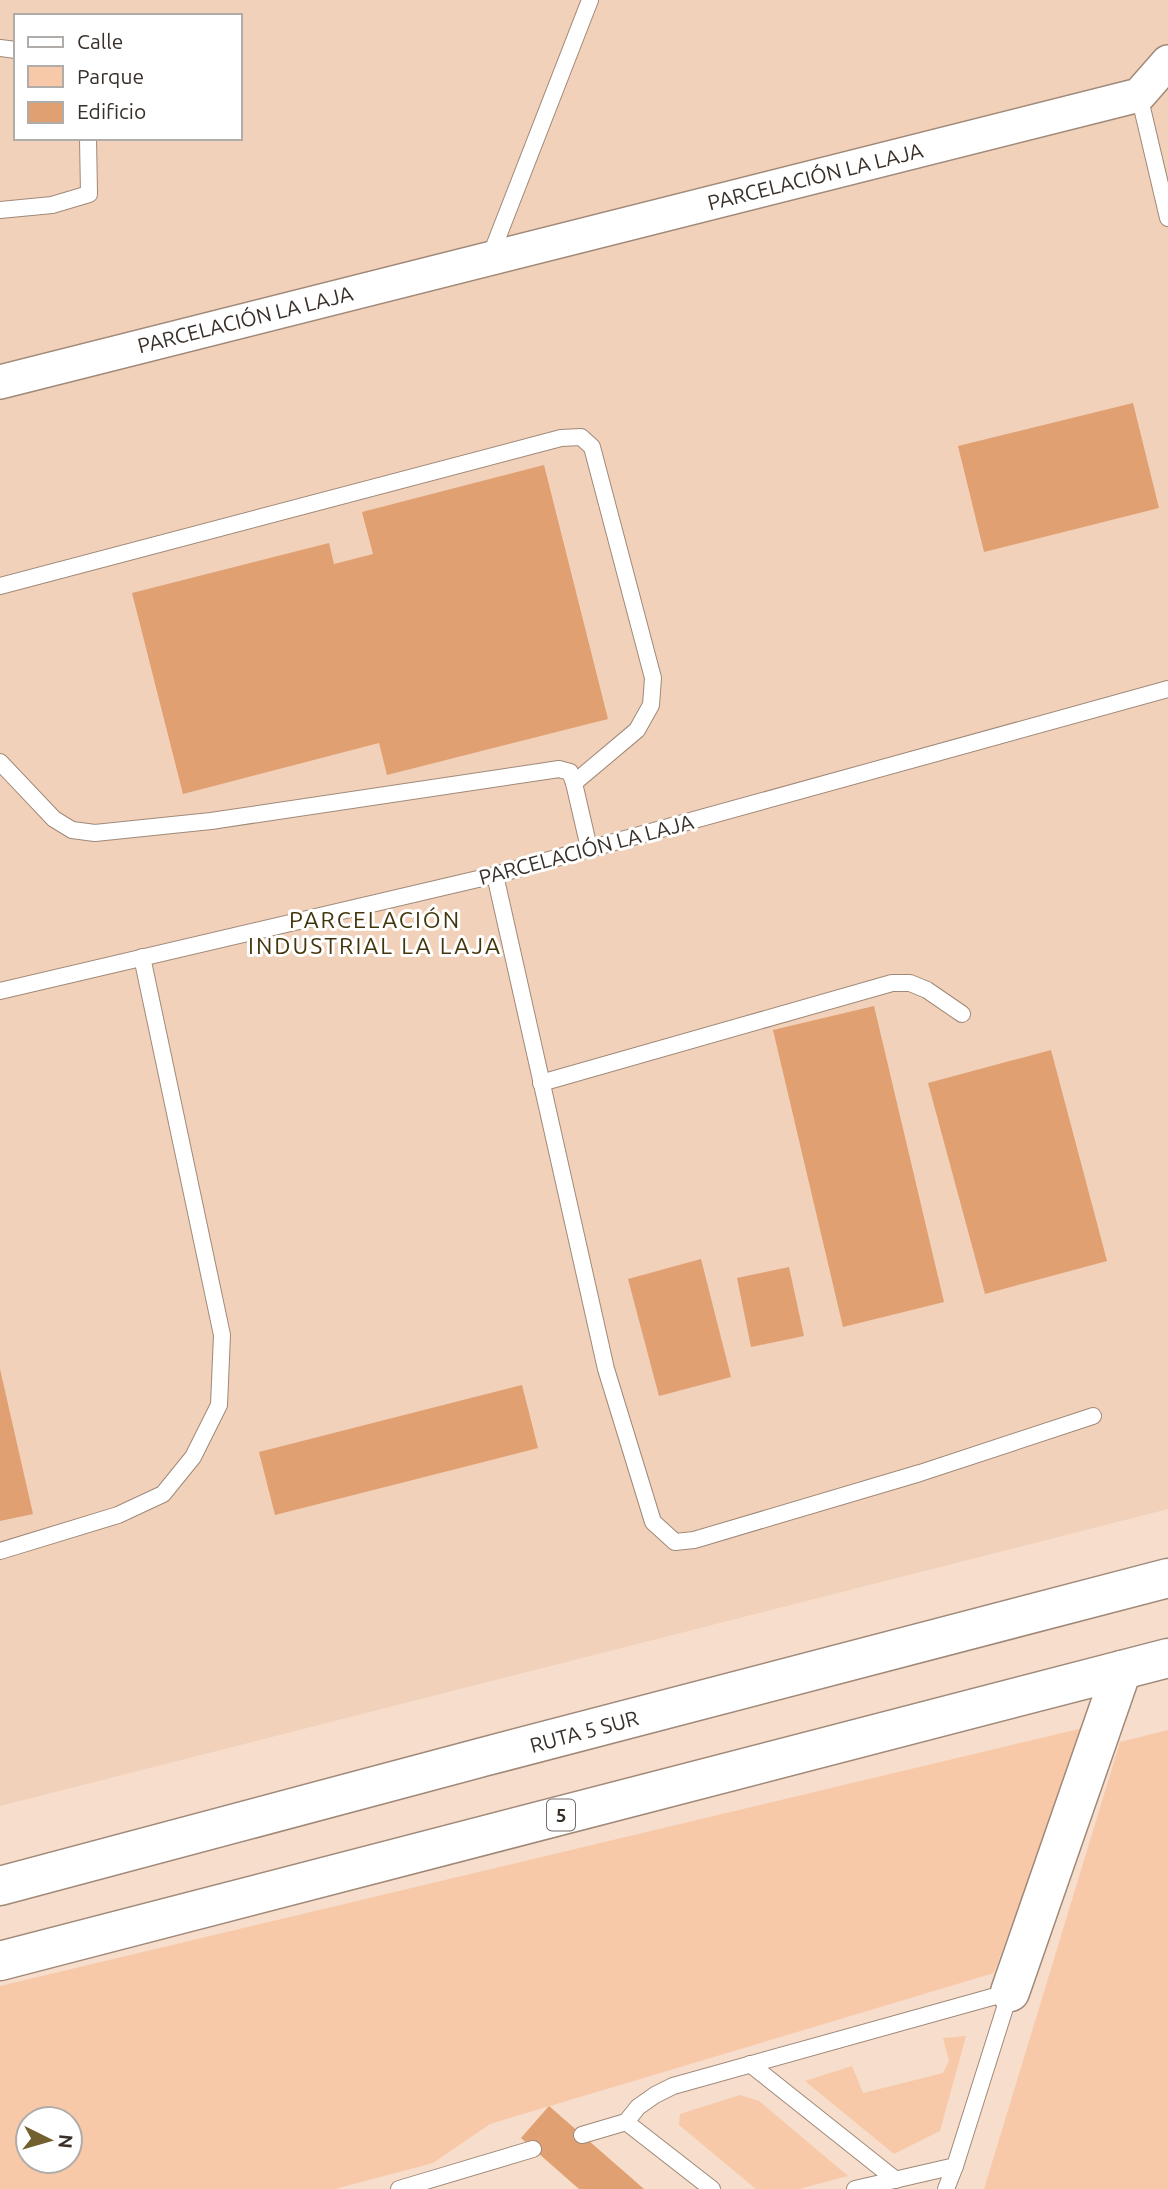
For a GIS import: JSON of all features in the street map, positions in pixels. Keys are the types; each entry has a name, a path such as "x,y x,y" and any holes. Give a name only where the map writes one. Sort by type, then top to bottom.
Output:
{"highway":[{"name":"RUTA 5 SUR","path":"0,1886 1168,1578"},
{"name":"5","path":"0,1961 1168,1658"},
{"path":"1010,1992 1122,1670"}],"street":[{"path":"1139,95 1168,62"},
{"name":"PARCELACIÓN LA LAJA","path":"0,382 1139,95"}],"lane":[{"path":"490,257 590,0"},
{"path":"1139,95 1168,218"},
{"path":"0,210 52,205 89,194 88,140"},
{"path":"0,586 561,438 581,437 592,447 653,678 652,705 637,730 574,783"},
{"name":"PARCELACIÓN LA LAJA","path":"0,991 495,875 1168,689"},
{"path":"0,762 54,819 72,830 95,833 211,821 559,769 570,772 589,848"},
{"path":"495,875 606,1369 653,1522 675,1542 694,1539 907,1477 1093,1416"},
{"path":"0,1551 118,1515 163,1494 193,1457 219,1405 222,1335 142,957"},
{"path":"541,1083 892,983 910,983 927,990 962,1014"},
{"path":"582,2135 626,2122 639,2107 673,2086 1010,1992"},
{"path":"946,2189 1010,1992"},
{"path":"750,2064 896,2180"},
{"path":"626,2122 712,2189"},
{"path":"399,2189 533,2149"},
{"path":"855,2189 955,2166"}],"shaded area":[{"path":"0,0 1168,0 1168,1509 0,1806"}],"green space":[{"path":"1083,1728 994,1973 490,2124 433,2163 335,2189 0,2189 0,1986"},
{"path":"1168,1730 1168,2189 984,2189 1120,1742"},
{"path":"966,2036 940,2131 894,2154 805,2081 852,2066 863,2093 943,2073 949,2061 943,2038"},
{"path":"740,2095 759,2101 848,2176 799,2189 756,2189 679,2125 680,2114"}],"building":[{"path":"1133,403 1159,508 984,552 958,446"},
{"path":"544,465 608,719 387,775 379,743 183,794 132,593 329,543 334,564 373,554 362,512"},
{"path":"874,1006 944,1302 843,1327 773,1030"},
{"path":"1051,1050 1107,1261 985,1294 928,1083"},
{"path":"701,1259 731,1377 659,1396 628,1279"},
{"path":"789,1267 804,1336 751,1347 737,1278"},
{"path":"0,1369 33,1514 0,1521"},
{"path":"522,1385 538,1448 275,1515 259,1452"},
{"path":"549,2106 644,2189 579,2189 521,2138"}],"district":[{"name":"PARCELACIÓN INDUSTRIAL LA LAJA","path":"375,932"}]}
